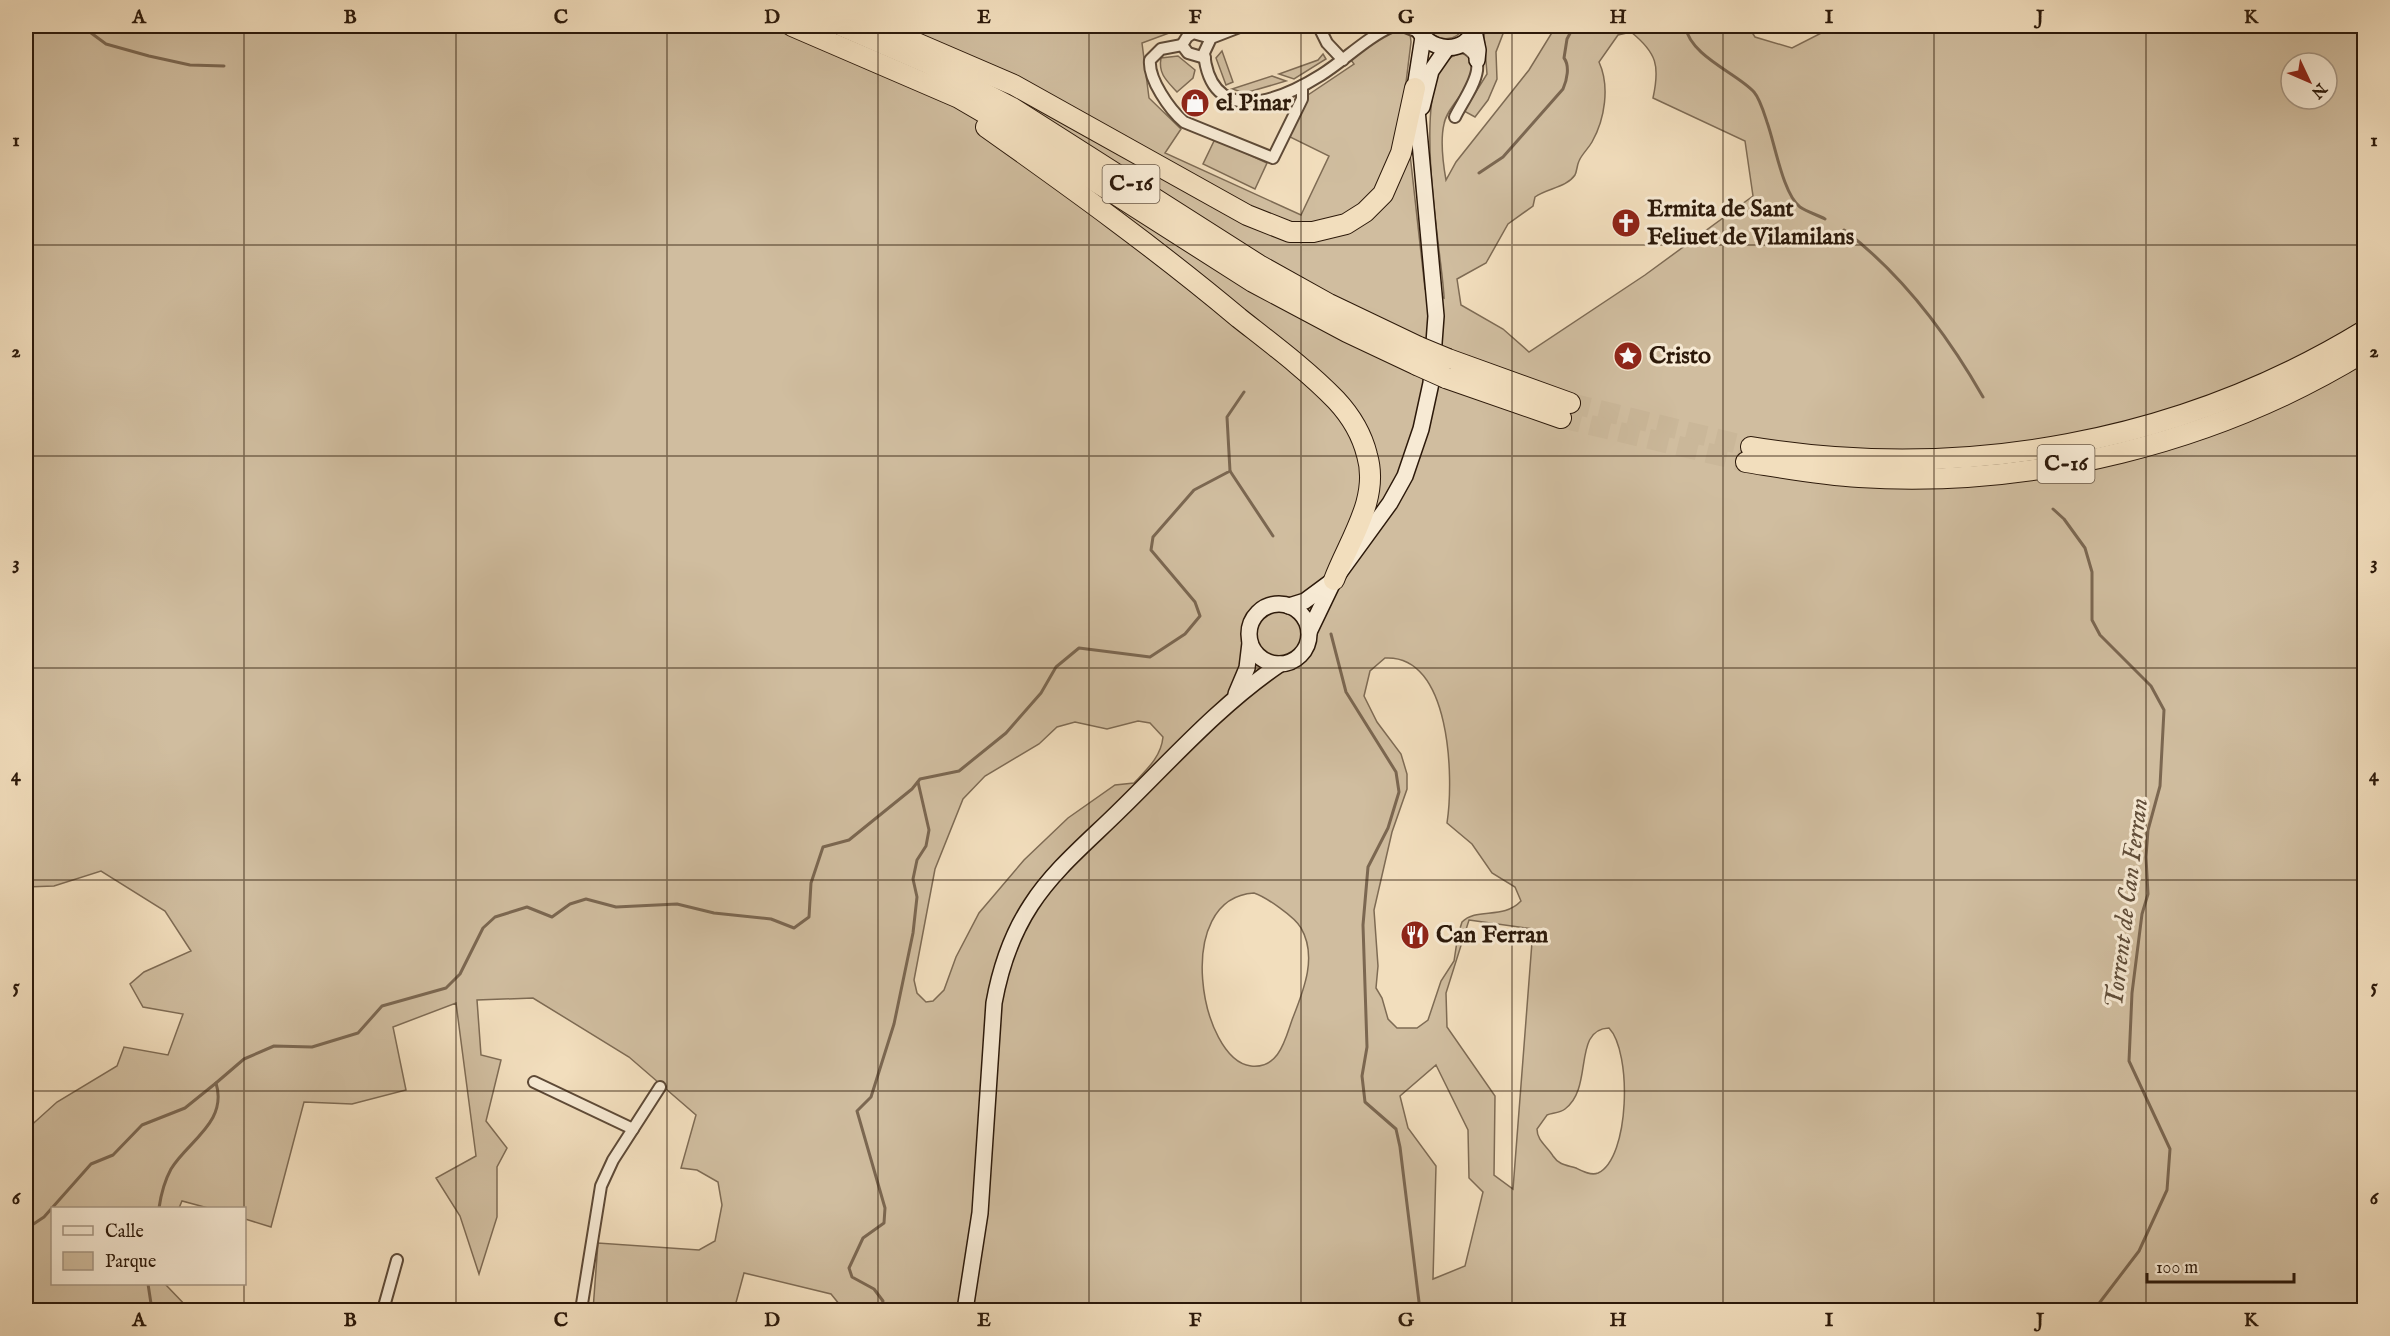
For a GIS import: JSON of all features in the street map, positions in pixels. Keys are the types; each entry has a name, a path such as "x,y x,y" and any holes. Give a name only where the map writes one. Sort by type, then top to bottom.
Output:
{"highway":[{"name":"C-16","path":"792,26 959,98 1024,136 1261,287 1347,332 1566,410"},
{"name":"C-16","path":"842,26 925,62 996,99 1259,265 1347,313 1418,356"},
{"path":"877,26 1014,85 1247,216 1290,231 1313,232 1346,225 1365,212 1383,194 1401,153 1415,88"},
{"path":"936,89 1187,274 1336,401 1353,422 1368,456 1370,486 1366,507 1334,580"},
{"name":"C-16","path":"2364,331 2307,364 2226,400 2133,430 2053,448 1999,456 1904,460 1749,454 1858,477 1975,475 2060,465 2137,448 2201,428 2265,404 2364,352"}],"main road":[{"path":"1419,125 1431,71 1453,46 1474,28"},
{"path":"1474,28 1478,50 1477,60"},
{"path":"1250,643 1263,660 1280,664 1291,662 1300,656 1306,647 1309,632 1334,580 1390,503 1405,476 1421,429 1431,383 1436,316 1415,88 1420,32"},
{"path":"1420,32 1432,44 1453,46"},
{"path":"1234,698 1247,668 1250,626 1257,614 1271,606 1289,606 1305,601 1334,580"},
{"path":"1289,606 1303,617 1309,632"},
{"path":"965,1311 981,1203 994,1003 1012,941 1032,904 1051,879 1234,698 1280,664"}],"street":[{"path":"1182,45 1186,37 1193,33 1211,38 1242,26"},
{"path":"1321,26 1327,43 1343,60"},
{"path":"1211,38 1205,48 1205,58 1218,91 1236,103 1254,103 1302,86 1343,60 1385,26"},
{"path":"1372,38 1393,26"},
{"path":"1403,26 1420,32"},
{"path":"1182,45 1188,53 1205,58"},
{"path":"1182,45 1161,49 1150,60 1154,77 1173,111 1184,122 1273,158 1302,99 1302,86"},
{"path":"1453,46 1468,48 1477,60 1477,76 1455,117"},
{"path":"534,1082 633,1129"},
{"path":"581,1311 601,1186 613,1160 660,1087"},
{"path":"383,1311 397,1260"}],"green space":[{"path":"26,26 1188,26 1142,43 1149,98 1181,129 1165,153 1301,215 1329,156 1288,136 1308,95 1354,64 1351,60 1383,35 1399,27 1410,33 1411,42 1398,147 1367,203 1337,221 1272,232 1353,225 1409,145 1425,289 1444,298 1430,160 1430,118 1435,84 1447,61 1467,54 1472,63 1470,81 1447,115 1444,124 1442,152 1446,180 1456,162 1529,70 1556,26 1748,26 1755,37 1792,48 1835,26 2364,26 2364,1310 844,1310 831,1294 744,1273 734,1310 682,1310 652,1304 650,1310 593,1310 598,1243 699,1250 715,1241 722,1205 718,1182 697,1170 681,1168 696,1115 629,1057 533,998 477,1000 481,1055 501,1060 486,1121 507,1148 497,1167 497,1217 479,1274 460,1216 436,1178 476,1156 456,1003 393,1027 406,1090 352,1104 304,1102 271,1227 246,1219 246,1207 204,1207 182,1201 179,1207 51,1207 51,1285 166,1285 190,1310 26,1310 26,1130 57,1102 117,1066 124,1047 168,1055 183,1014 143,1007 130,984 144,972 191,951 165,911 101,871 54,886 26,887","holes":["1631,32 1646,47 1654,61 1656,77 1653,98 1745,141 1753,196 1645,275 1529,352 1503,329 1461,305 1457,279 1486,263 1508,224 1533,206 1535,197 1567,183 1575,175 1580,158 1590,145 1603,113 1605,92 1599,62 1618,35","1385,658 1407,662 1424,676 1435,697 1443,722 1448,750 1450,778 1447,823 1472,844 1492,873 1515,887 1521,901 1506,910 1475,915 1462,922 1454,961 1441,981 1428,1020 1417,1028 1397,1028 1388,1019 1382,998 1376,988 1378,966 1374,910 1392,832 1407,789 1407,774 1401,754 1377,722 1364,696 1370,671","1138,721 1150,723 1163,737 1153,762 1134,783 1115,785 1068,818 1024,860 979,913 956,957 944,990 933,1001 926,1002 917,993 914,980 935,869 963,799 985,776 1039,744 1057,727 1075,722 1107,729","1254,893 1273,903 1298,924 1306,939 1309,962 1304,986 1283,1044 1274,1058 1261,1066 1251,1066 1233,1057 1218,1037 1208,1010 1203,979 1204,948 1212,921 1228,902","1469,920 1533,929 1513,1189 1494,1175 1495,1096 1447,1027 1446,993","1609,1028 1616,1041 1624,1080 1622,1127 1609,1163 1598,1173 1592,1174 1558,1161 1540,1140 1537,1129 1547,1115 1565,1109 1574,1100 1579,1088 1586,1049 1591,1038 1598,1031","1436,1065 1468,1130 1469,1178 1483,1192 1465,1266 1433,1279 1436,1166 1408,1128 1400,1096"]},
{"path":"1426,26 1465,26 1457,36 1446,39 1435,36"},
{"path":"1486,26 1506,26 1496,52 1497,79 1488,100 1475,117 1464,111 1487,74 1484,36"},
{"path":"1222,51 1233,82 1226,85 1216,58"},
{"path":"1323,54 1326,59 1294,79 1279,74 1318,60"},
{"path":"1178,56 1195,70 1193,78 1177,92 1164,77 1160,64 1161,58"},
{"path":"1272,76 1286,81 1245,93 1232,89"},
{"path":"1215,139 1267,163 1255,189 1203,164"}],"waterway":[{"name":"Torrent de Can Ferran","path":"1479,173 1503,157 1563,89 1567,73 1564,58 1567,39 1574,26"},
{"name":"Torrent de Can Ferran","path":"1685,26 1696,47 1754,92 1765,114 1780,168 1794,201 1800,207 1825,219"},
{"path":"83,27 106,44 149,56 190,65 224,66"},
{"name":"Torrent de Can Ferran","path":"1844,230 1885,266 1922,306 1983,397"},
{"name":"Torrent de Can Ferran","path":"159,1207 163,1188 171,1169 212,1120 218,1097 216,1083 244,1059 274,1046 312,1047 358,1033 382,1006 446,988 460,974 483,928 495,917 527,907 552,917 570,904 586,899 616,907 677,904 714,913 771,919 794,928 809,917 811,883 823,847 849,840 912,789 920,779 959,771 1006,733 1041,693 1056,667 1079,648 1150,657 1185,634 1200,616 1195,602 1151,550 1153,537 1194,490 1230,471 1227,417 1244,392"},
{"path":"1230,471 1273,536"},
{"name":"Torrent de Can Ferran","path":"2053,509 2064,519 2085,548 2092,572 2092,620 2100,635 2151,686 2164,710 2160,786 2148,830 2146,857 2148,894 2142,914 2132,993 2129,1061 2170,1149 2167,1190 2139,1251 2094,1310"},
{"name":"Torrent de Can Ferran","path":"1331,634 1346,692 1396,772 1399,792 1388,828 1368,867 1363,925 1367,1047 1362,1076 1365,1102 1396,1129 1420,1310"},
{"path":"880,1310 883,1301 874,1289 852,1277 849,1268 863,1238 884,1223 885,1208 857,1111 871,1097 894,1024 913,933 917,897 913,879 917,860 926,846 929,830 918,782"},
{"path":"53,1207 91,1164 113,1155 142,1125 185,1108 216,1083"},
{"path":"26,1229 44,1217 51,1209"},
{"name":"Torrent de Can Ferran","path":"148,1285 152,1310"}],"tunnel":[{"path":"1570,403 1751,447"},
{"path":"1561,418 1746,462"}],"place":[{"name":"el Pinar","path":"1195,103"},
{"name":"Ermita de Sant Feliuet de Vilamilans","path":"1626,223"},
{"name":"Cristo","path":"1628,356"},
{"name":"Can Ferran","path":"1415,935"}]}
